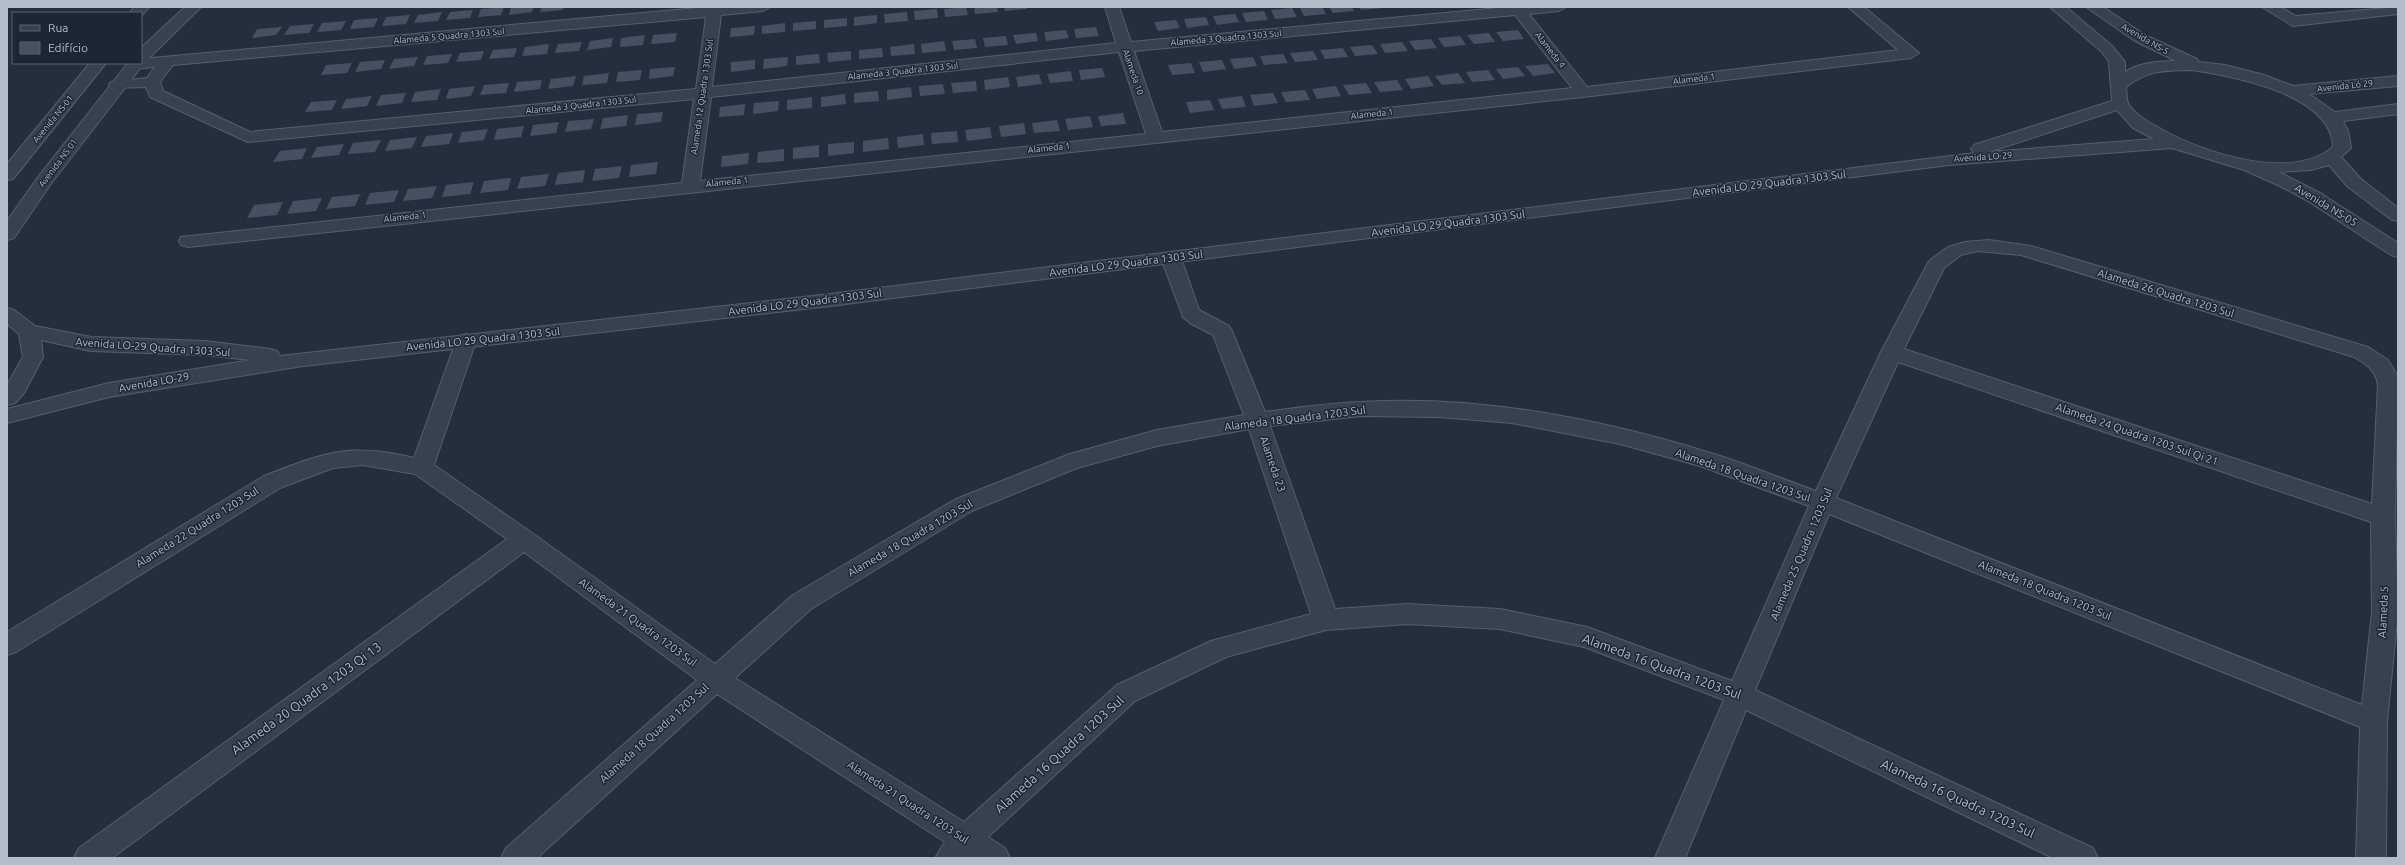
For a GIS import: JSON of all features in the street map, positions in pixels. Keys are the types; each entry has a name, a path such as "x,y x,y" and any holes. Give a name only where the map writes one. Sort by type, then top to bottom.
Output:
{"street":[{"name":"Avenida NS 01","path":"142,56 169,28 194,7"},
{"name":"Alameda 5 Quadra 1303 Sul","path":"142,61 168,61 714,9 763,7"},
{"name":"Alameda 10","path":"1112,7 1124,47 1155,136"},
{"name":"Alameda 3 Quadra 1303 Sul","path":"152,82 156,94 248,137 702,93 1124,47 1518,9 1559,7"},
{"name":"Alameda 1","path":"188,241 1155,136 1583,92 1911,53 1855,7"},
{"path":"2057,7 2107,49 2117,62 2118,86 2120,104 2139,124 2173,143 2224,160 2250,166 2299,168 2333,158 2342,148 2342,134 2332,117 2291,91 2246,75 2199,66 2175,64 2136,70 2124,77 2118,86"},
{"name":"Avenida NS-5","path":"2093,7 2140,38 2199,66"},
{"path":"2269,7 2293,21 2398,10"},
{"name":"Alameda 12 Quadra 1303 Sul","path":"690,186 714,9"},
{"name":"Alameda 4","path":"1518,9 1583,92"},
{"path":"114,89 152,82 168,61"},
{"name":"Avenida NS-01","path":"7,175 97,64"},
{"name":"Avenida NS 01","path":"7,234 44,181 135,64"},
{"name":"Avenida Ló 29","path":"2291,91 2398,81"},
{"name":"Avenida LO-29","path":"1949,160 2120,104"},
{"path":"2332,117 2398,109"},
{"name":"Avenida LO-29","path":"1949,160 2173,143"},
{"path":"2333,158 2340,170 2359,188 2398,216"},
{"name":"Avenida LO 29 Quadra 1303 Sul","path":"303,359 830,300 1949,160"},
{"name":"Avenida NS-05","path":"2250,166 2314,197 2398,251"},
{"name":"Alameda 26 Quadra 1203 Sul","path":"1944,255 1959,249 1981,245 2000,245 2024,250 2361,352 2373,358 2383,367"},
{"name":"Alameda 25 Quadra 1203 Sul","path":"1670,858 1823,502 1891,352 1936,266 1944,255"},
{"name":"Alameda 23","path":"1171,258 1190,313 1197,319 1222,331 1257,420 1326,620"},
{"path":"7,314 28,331 33,357 16,388 7,398"},
{"name":"Avenida LO-29 Quadra 1303 Sul","path":"28,331 91,344 205,348 303,359"},
{"path":"413,466 466,341"},
{"name":"Alameda 24 Quadra 1203 Sul Qi 21","path":"1891,352 2383,517"},
{"name":"Avenida LO-29","path":"7,416 109,390 303,359"},
{"name":"Alameda 5","path":"2371,858 2374,720 2385,612 2383,517 2389,385 2388,377 2383,367"},
{"name":"Alameda 18 Quadra 1203 Sul","path":"516,858 714,678 802,602 964,505 1070,462 1157,438 1257,420 1361,409 1439,410 1512,416 1627,438 1707,460 1823,502 2374,720"},
{"name":"Alameda 22 Quadra 1203 Sul","path":"7,645 272,482 313,466 354,457 413,466"},
{"name":"Alameda 21 Quadra 1203 Sul","path":"413,466 524,539 714,678 958,848 995,858"},
{"name":"Alameda 20 Quadra 1203 Qi 13","path":"89,858 524,539"},
{"name":"Alameda 16 Quadra 1203 Sul","path":"958,848 1126,693 1220,648 1326,620 1407,614 1500,619 1587,637 1740,695 2083,858"}],"building":[{"path":"504,7 501,15 478,17 481,9"},
{"path":"511,7 534,7 532,12 509,15"},
{"path":"542,7 564,7 563,10 540,12"},
{"path":"966,7 968,15 945,17 944,9"},
{"path":"974,7 997,7 998,12 975,14"},
{"path":"1004,7 1027,7 1027,9 1005,11"},
{"path":"1322,7 1326,14 1304,16 1300,8"},
{"path":"1329,7 1352,7 1354,11 1333,13"},
{"path":"1359,7 1382,7 1383,8 1361,10"},
{"path":"1292,8 1297,17 1275,19 1271,10"},
{"path":"937,9 938,18 915,20 914,11"},
{"path":"473,10 470,18 446,20 450,12"},
{"path":"1264,11 1268,20 1246,22 1242,13"},
{"path":"442,12 438,21 414,23 418,15"},
{"path":"907,12 908,21 885,23 884,14"},
{"path":"1235,14 1239,22 1217,25 1213,16"},
{"path":"410,15 406,24 382,26 386,17"},
{"path":"877,15 877,23 854,26 854,17"},
{"path":"1206,17 1209,25 1187,28 1184,19"},
{"path":"378,18 374,27 350,29 354,20"},
{"path":"847,18 847,26 824,28 824,20"},
{"path":"1176,20 1180,28 1158,31 1154,22"},
{"path":"346,21 341,30 317,32 322,23"},
{"path":"816,21 816,29 793,31 793,23"},
{"path":"785,23 785,32 762,34 762,26"},
{"path":"314,24 309,33 284,35 290,26"},
{"path":"755,26 754,35 730,37 731,28"},
{"path":"282,27 276,35 252,38 257,29"},
{"path":"1096,27 1099,36 1076,38 1074,29"},
{"path":"1066,30 1069,38 1046,41 1044,32"},
{"path":"1518,30 1524,39 1503,41 1496,32"},
{"path":"677,33 675,42 651,44 653,35"},
{"path":"1036,33 1038,41 1016,44 1013,35"},
{"path":"1489,33 1495,42 1474,44 1467,35"},
{"path":"645,35 643,45 620,47 621,38"},
{"path":"1006,36 1008,45 985,47 983,38"},
{"path":"1460,36 1466,45 1444,47 1438,38"},
{"path":"613,38 611,47 587,50 590,41"},
{"path":"975,39 977,48 954,50 952,41"},
{"path":"1431,39 1437,48 1415,50 1409,41"},
{"path":"944,41 946,51 922,53 921,44"},
{"path":"582,42 579,51 555,53 558,44"},
{"path":"1402,42 1408,51 1385,53 1380,44"},
{"path":"549,44 547,54 522,56 525,47"},
{"path":"914,44 915,54 891,56 890,47"},
{"path":"1372,45 1378,54 1355,56 1350,47"},
{"path":"517,48 514,57 489,59 493,50"},
{"path":"882,48 883,57 859,59 859,50"},
{"path":"1343,48 1348,57 1325,59 1320,50"},
{"path":"484,51 481,60 456,62 460,53"},
{"path":"851,51 851,60 828,62 827,53"},
{"path":"1313,51 1318,60 1295,62 1290,53"},
{"path":"452,54 448,63 423,65 427,56"},
{"path":"819,54 820,63 796,65 796,56"},
{"path":"1283,54 1288,63 1264,65 1260,56"},
{"path":"418,57 414,66 389,69 394,59"},
{"path":"788,57 787,66 763,69 764,59"},
{"path":"1253,57 1257,66 1234,69 1230,59"},
{"path":"385,60 381,69 355,72 360,62"},
{"path":"755,60 755,69 731,72 731,62"},
{"path":"1222,60 1226,69 1203,72 1199,62"},
{"path":"352,63 347,73 321,75 326,65"},
{"path":"1191,63 1195,73 1172,75 1168,65"},
{"path":"1548,64 1555,73 1533,76 1525,66"},
{"path":"675,67 673,76 649,79 650,69"},
{"path":"1518,67 1525,76 1503,79 1496,69"},
{"path":"1102,68 1105,77 1081,80 1079,70"},
{"path":"642,70 640,80 616,82 618,72"},
{"path":"1488,70 1495,80 1472,82 1466,72"},
{"path":"1071,71 1073,81 1050,83 1047,74"},
{"path":"609,73 607,83 582,85 584,76"},
{"path":"1458,73 1465,83 1442,85 1435,76"},
{"path":"1039,74 1042,84 1018,87 1016,77"},
{"path":"576,76 573,86 548,89 551,79"},
{"path":"1428,76 1434,86 1411,89 1405,79"},
{"path":"1008,77 1010,87 985,90 984,80"},
{"path":"542,80 540,89 514,92 517,82"},
{"path":"1397,80 1403,90 1380,92 1374,82"},
{"path":"976,81 977,91 953,93 951,83"},
{"path":"509,83 506,93 480,95 484,85"},
{"path":"1366,83 1372,93 1349,95 1343,85"},
{"path":"943,84 945,94 920,96 919,86"},
{"path":"475,86 471,96 446,99 449,89"},
{"path":"1336,86 1341,96 1317,99 1312,89"},
{"path":"911,87 912,97 887,100 887,90"},
{"path":"441,89 437,100 411,102 415,92"},
{"path":"1305,90 1310,100 1286,102 1281,92"},
{"path":"878,91 879,101 854,103 854,93"},
{"path":"406,93 402,103 376,106 381,95"},
{"path":"1273,93 1278,103 1254,106 1250,95"},
{"path":"845,94 846,104 821,107 821,97"},
{"path":"372,96 367,106 341,109 346,99"},
{"path":"1242,96 1246,107 1222,109 1218,99"},
{"path":"812,97 812,108 787,110 787,100"},
{"path":"337,100 332,110 305,112 311,102"},
{"path":"1210,100 1214,110 1190,113 1186,102"},
{"path":"779,101 778,111 753,114 754,103"},
{"path":"745,104 744,115 719,117 720,107"},
{"path":"663,112 661,122 635,125 637,114"},
{"path":"1123,113 1126,124 1101,126 1098,116"},
{"path":"628,115 626,126 600,129 603,118"},
{"path":"1090,116 1093,127 1068,130 1065,119"},
{"path":"594,119 591,129 565,132 568,121"},
{"path":"1057,120 1060,131 1034,133 1032,123"},
{"path":"559,122 556,133 530,136 533,125"},
{"path":"1024,123 1026,134 1001,137 999,126"},
{"path":"524,126 521,137 494,140 497,129"},
{"path":"990,127 992,138 967,141 965,130"},
{"path":"488,129 484,140 458,143 462,132"},
{"path":"957,131 958,142 932,144 931,133"},
{"path":"453,133 449,144 421,147 426,136"},
{"path":"923,134 924,145 898,148 897,137"},
{"path":"417,137 412,148 385,151 390,140"},
{"path":"888,138 889,149 863,152 863,141"},
{"path":"381,140 375,152 348,154 353,143"},
{"path":"854,142 854,153 828,156 828,144"},
{"path":"344,144 339,155 311,158 317,147"},
{"path":"819,145 819,157 793,159 793,148"},
{"path":"307,148 302,159 273,162 280,151"},
{"path":"784,149 784,161 757,163 758,152"},
{"path":"749,153 748,164 721,167 722,156"},
{"path":"658,162 656,174 629,177 631,165"},
{"path":"622,166 619,178 592,181 595,169"},
{"path":"585,170 583,182 555,185 558,173"},
{"path":"549,174 545,186 517,189 521,177"},
{"path":"511,178 508,190 480,193 484,181"},
{"path":"474,182 470,194 442,197 446,185"},
{"path":"437,186 432,198 403,201 408,189"},
{"path":"399,190 394,202 365,205 370,193"},
{"path":"360,194 355,206 326,209 332,197"},
{"path":"322,198 316,211 287,214 293,201"},
{"path":"283,202 277,215 247,218 254,205"}]}
